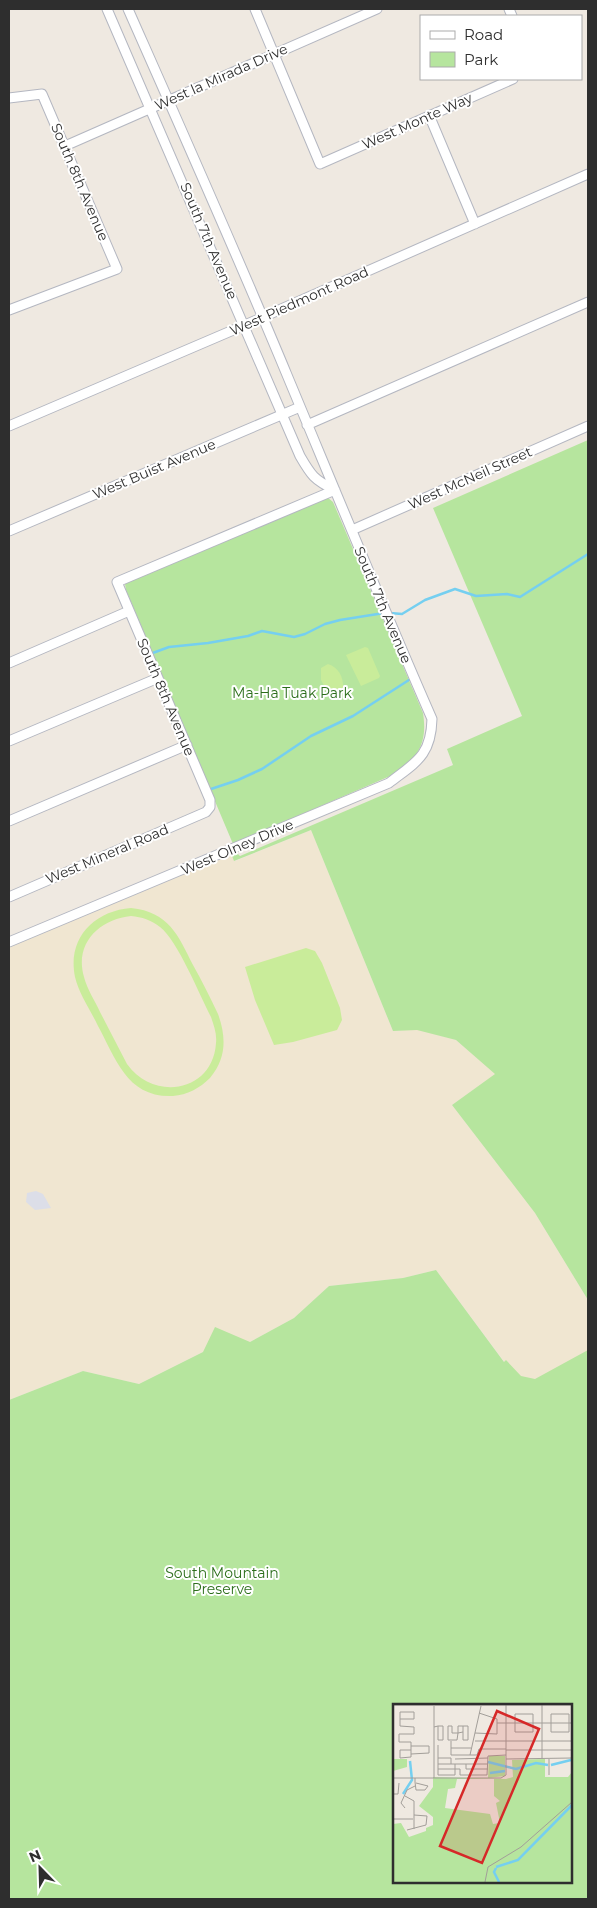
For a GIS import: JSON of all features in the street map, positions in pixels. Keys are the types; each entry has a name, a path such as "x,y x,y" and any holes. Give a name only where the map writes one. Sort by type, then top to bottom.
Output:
{"street":[{"name":"South 7th Avenue","path":"107,9 300,456 310,473 319,482 334,490"},
{"name":"South 7th Avenue","path":"128,9 262,317 432,719"},
{"path":"255,9 274,54"},
{"name":"West la Mirada Drive","path":"65,146 377,9"},
{"name":"West Monte Way","path":"274,54 320,164 511,80"},
{"name":"South 8th Avenue","path":"9,98 42,94 117,269 9,310"},
{"path":"430,115 475,224"},
{"name":"West Piedmont Road","path":"9,426 245,325 588,174"},
{"path":"307,425 588,302"},
{"name":"West Buist Avenue","path":"9,531 300,407"},
{"name":"West McNeil Street","path":"352,530 588,426"},
{"name":"South 8th Avenue","path":"206,812 210,807 210,800 117,582 334,490"},
{"path":"9,663 129,611"},
{"path":"9,741 158,678"},
{"name":"West Olney Drive","path":"9,942 389,783 421,758 431,737 432,719"},
{"path":"9,821 187,745"},
{"name":"West Mineral Road","path":"9,897 206,812"}],"shaded area":[{"path":"311,830 393,1031 417,1029 456,1040 496,1074 452,1105 535,1213 588,1300 588,1353 526,1391 436,1270 403,1278 329,1286 294,1318 250,1342 203,1352 139,1384 83,1371 9,1400 9,946 231,852 235,861"},
{"path":"36,1191 43,1194 51,1208 35,1210 26,1202 27,1193"}],"green space":[{"path":"588,440 588,1300 535,1213 452,1105 495,1074 456,1040 417,1030 393,1031 311,830 234,861 231,853 233,849 240,856 453,765 447,749 522,716 433,508"},
{"name":"Ma-Ha Tuak Park","path":"327,497 333,502 423,713 423,737 415,757 404,770 233,844 125,584 128,581"},
{"path":"365,647 368,648 380,676 361,686 346,655"},
{"path":"328,664 336,668 342,678 343,690 337,696 328,693 321,680 321,668"},
{"path":"131,908 144,910 155,914 171,927 182,944 218,1014 223,1030 223,1047 220,1063 210,1078 198,1088 188,1093 173,1096 157,1095 144,1091 134,1083 118,1063 79,990 75,977 74,963 75,950 79,939 95,921 118,910","holes":["135,916 153,922 160,927 174,944 211,1017 216,1033 212,1060 205,1072 194,1081 180,1086 166,1087 152,1084 138,1076 127,1064 91,995 84,977 83,954 86,944 92,935 109,922"]},
{"path":"306,948 315,951 322,963 340,1008 342,1020 337,1030 274,1045 255,1000 245,967"},
{"name":"South Mountain Preserve","path":"436,1270 504,1362 506,1360 521,1376 535,1379 588,1350 588,1899 9,1899 9,1400 83,1371 139,1384 203,1352 215,1327 250,1342 294,1318 329,1286 403,1278"}],"waterway":[{"path":"390,613 402,614 425,600 455,589 476,596 507,594 520,597 588,554"},
{"path":"150,654 169,647 208,643 248,636 262,631 294,637 325,624 384,613"},
{"path":"208,790 238,780 262,769 311,736 353,716 412,678"}]}
